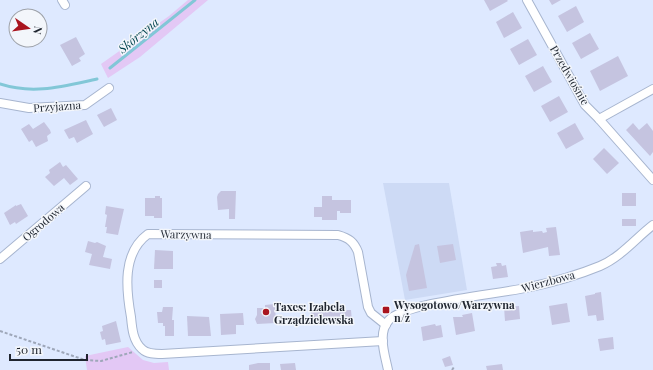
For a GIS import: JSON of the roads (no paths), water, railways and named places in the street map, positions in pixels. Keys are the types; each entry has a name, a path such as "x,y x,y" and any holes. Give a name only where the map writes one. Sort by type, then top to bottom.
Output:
{"street":[{"name":"Przedwiośnie","path":"527,0 585,105 653,180"},
{"name":"Przyjazna","path":"0,103 29,108 85,105 110,88"},
{"path":"599,119 653,89"},
{"name":"Ogrodowa","path":"0,258 86,186"},
{"name":"Wierzbowa","path":"386,325 393,317 408,310 454,300 530,287 602,265 624,250 653,225"},
{"name":"Warzywna","path":"383,341 151,354 142,350 136,342 127,294 129,268 139,240 148,234 338,235 345,237 355,245 358,252 368,307 371,312 386,325"},
{"path":"386,325 383,332 383,341 388,370"}],"waterway":[{"name":"Skórzyna","path":"110,68 195,0"},
{"name":"Skórzyna","path":"0,84 25,89 37,89 61,87 97,79"}],"place":[{"name":"Wysogotowo/Warzywna n/ż","path":"386,310"},
{"name":"Taxes: Izabela Grządzielewska","path":"266,312"}]}
